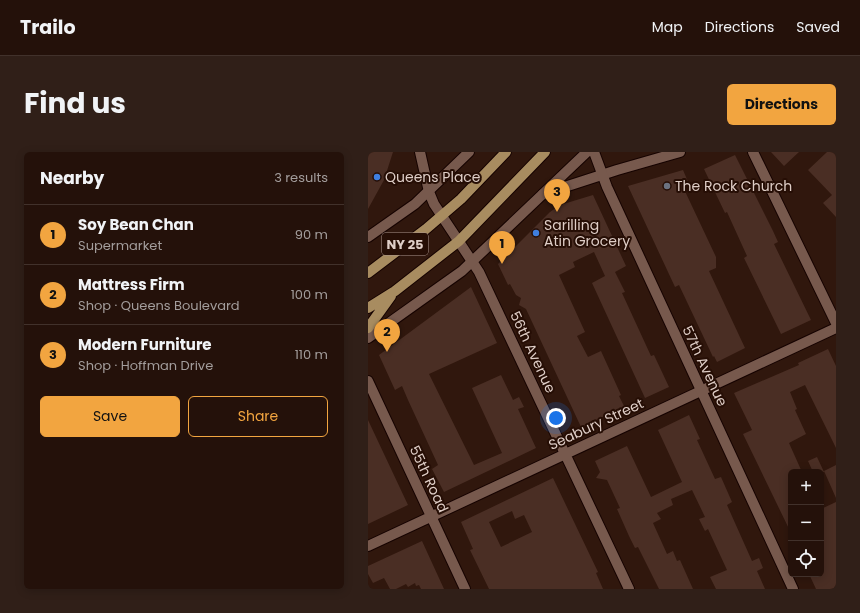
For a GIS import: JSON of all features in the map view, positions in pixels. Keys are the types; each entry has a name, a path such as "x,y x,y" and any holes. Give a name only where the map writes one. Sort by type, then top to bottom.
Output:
{"main road":[{"name":"NY 25","path":"368,273 461,199 506,152"},
{"name":"NY 25","path":"368,308 395,291 459,241 545,152"},
{"path":"368,328 395,291"}],"street":[{"name":"56th Avenue","path":"420,152 428,192 473,262 566,453 629,589"},
{"path":"368,237 428,192 469,152"},
{"path":"368,338 416,305 473,262 587,152"},
{"name":"57th Avenue","path":"594,152 700,390 793,589"},
{"path":"543,194 680,152"},
{"path":"753,152 836,324"},
{"name":"Seabury Street","path":"368,546 700,390 836,328"},
{"name":"55th Road","path":"368,381 465,589"}],"building":[{"name":"Queens Place","path":"368,152 393,152 384,180 368,209"},
{"path":"771,152 799,152 784,166"},
{"path":"827,152 836,152 836,217 823,203 832,195 808,170"},
{"path":"735,155 773,231 778,242 774,244 811,320 781,334 744,258 747,256 727,212 725,213 704,169"},
{"path":"683,170 689,184 683,187 716,257 716,268 709,271 745,348 717,362 714,356 713,357 679,285 675,287 628,186"},
{"path":"593,195 626,266 615,272 625,292 622,293 651,356 654,355 669,387 645,398 592,283 605,276 594,252 573,262 575,267 559,275 585,332 577,336 588,357 601,351 621,395 619,396 625,408 616,413 615,411 581,427 526,309 519,305 521,298 516,295 510,284 508,285 498,264 550,212 560,205"},
{"path":"471,287 497,343 429,374 474,465 502,453 472,388 501,375 513,400 519,397 524,407 518,409 536,448 444,492 432,469 438,465 402,386 395,390 379,355"},
{"path":"828,349 836,366 836,448 805,385 790,392 797,409 795,410 806,434 789,443 801,469 788,469 788,527 743,434 752,430 734,393 799,365 798,363"},
{"path":"689,415 700,439 697,440 715,479 721,477 732,502 727,505 752,561 759,558 763,568 757,571 765,589 716,589 710,577 727,570 708,529 705,531 699,519 705,517 692,490 671,499 673,505 657,513 661,519 653,523 667,554 673,551 677,561 680,560 693,589 659,589 638,547 635,548 629,536 617,509 620,508 607,480 596,478 600,472 595,461 627,446 651,497 682,482 658,430"},
{"path":"368,420 408,505 368,524"},
{"path":"817,457 823,469 812,469 808,461"},
{"path":"836,465 836,498 824,471"},
{"path":"553,478 598,572 596,573 603,589 489,589 470,550 473,549 461,522","holes":["512,511 515,519 524,515 532,532 501,547 489,522"]},
{"path":"836,502 836,589 816,589 810,577 824,577 824,508"},
{"path":"422,541 444,589 421,589 419,585 416,586 415,583 408,587 406,584 396,589 390,589 384,578 373,583 368,574 368,566"}],"place":[{"name":"Queens Place","path":"377,177"},
{"name":"The Rock Church","path":"667,186"},
{"name":"Modern Furniture","path":"557,212"},
{"name":"Sarilling Atin Grocery","path":"536,233"},
{"name":"Soy Bean Chan","path":"502,264"},
{"name":"Mattress Firm","path":"387,352"}]}
